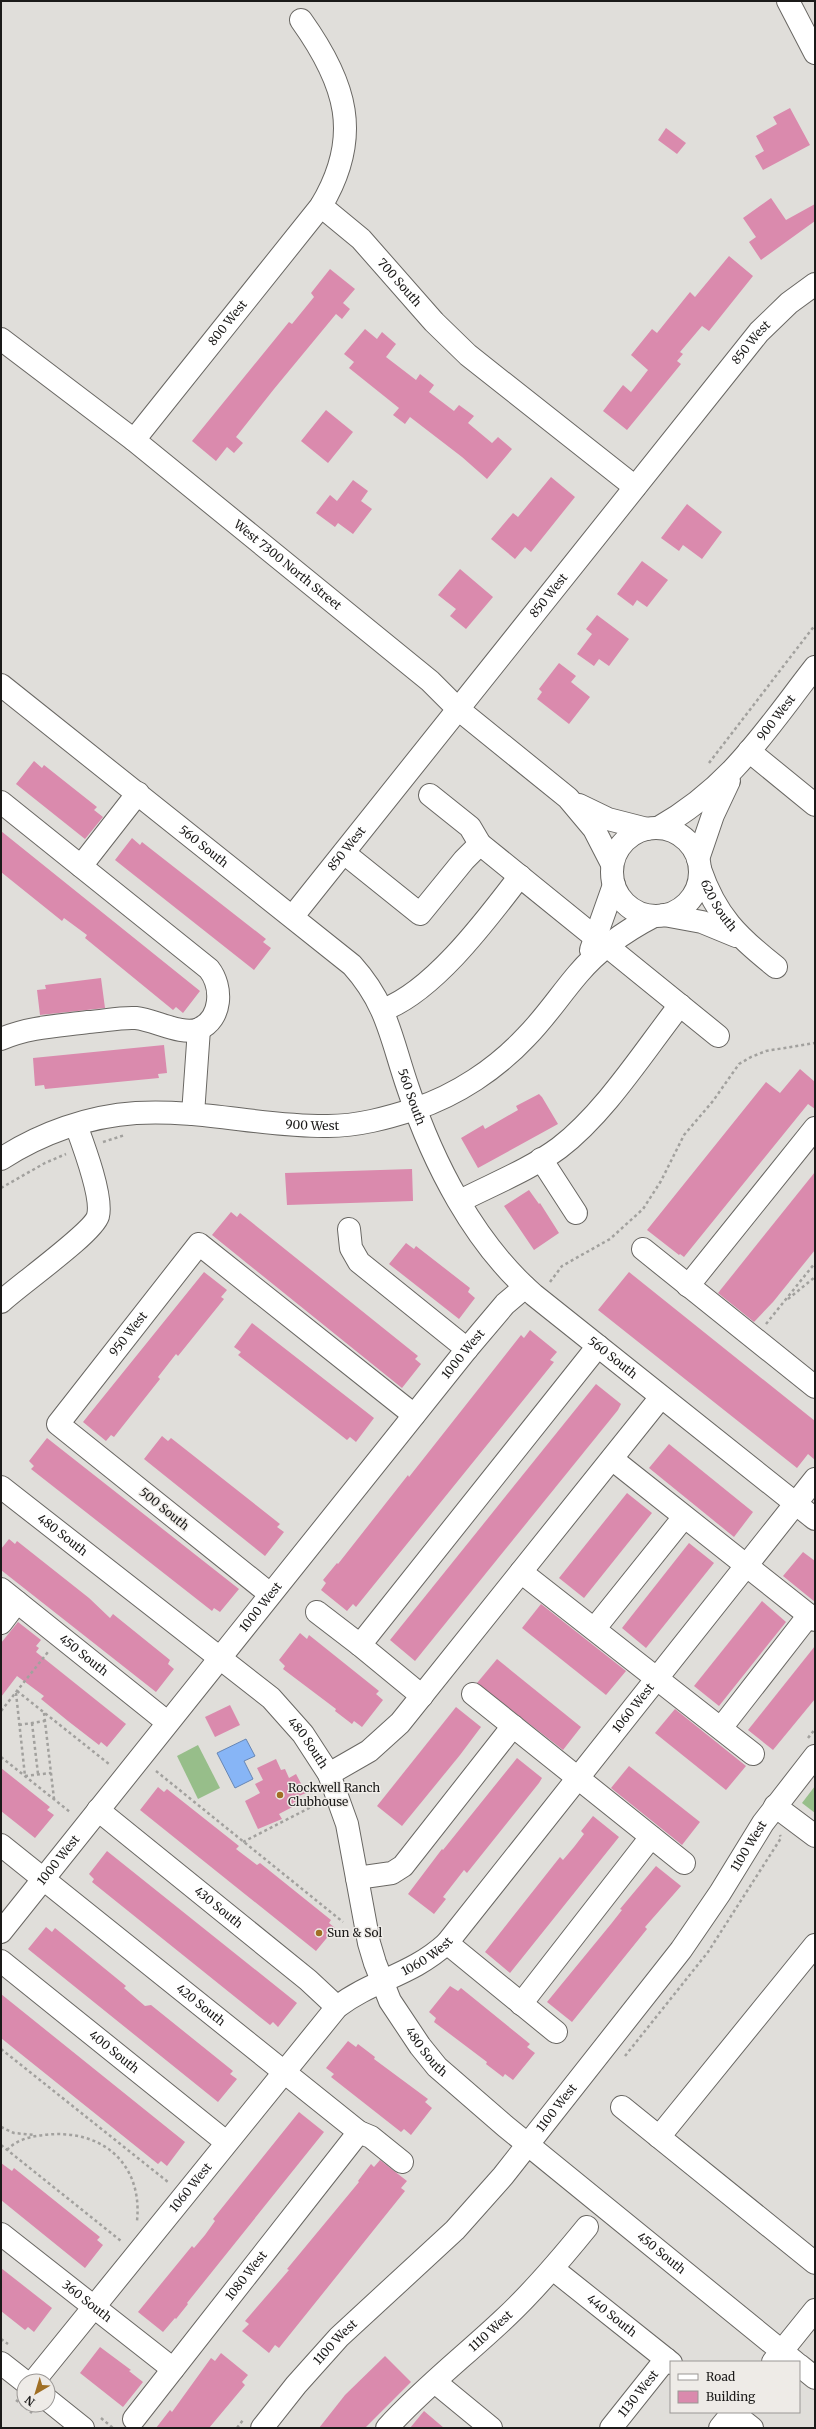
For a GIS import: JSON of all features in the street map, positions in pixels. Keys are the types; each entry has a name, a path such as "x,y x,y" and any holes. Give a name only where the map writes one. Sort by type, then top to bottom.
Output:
{"street":[{"path":"788,1 815,53"},
{"path":"301,20 315,39 335,82 346,116 347,130 343,158 338,174 321,206"},
{"name":"800 West","path":"134,440 321,206"},
{"name":"700 South","path":"321,206 361,240 434,322 468,355 635,487"},
{"name":"850 West","path":"293,916 760,332 789,303 815,284"},
{"name":"West 7300 North Street","path":"1,339 134,440 430,681 458,709 568,798 594,829 613,875"},
{"name":"900 West","path":"653,828 698,803 743,760 815,667"},
{"name":"560 South","path":"1,685 293,916 352,965 373,991 383,1010 429,1142 460,1201 485,1242 500,1261 525,1287 815,1520"},
{"path":"743,760 815,805"},
{"name":"900 West","path":"699,864 713,815 743,760"},
{"path":"81,866 138,793"},
{"path":"430,795 470,827 480,844 718,1036"},
{"name":"West 7300 North Street","path":"568,798 608,819 653,828"},
{"path":"1,802 203,964 214,975 218,987 219,1000 210,1020 199,1029 185,1032 150,1020 127,1018 36,1028 1,1039"},
{"path":"653,828 673,832 687,841 699,864 698,885 691,899 683,907 659,916 633,910 618,895 613,875 621,845 637,832 653,828"},
{"path":"344,853 420,914 464,860 480,844"},
{"name":"620 South","path":"699,864 713,901 741,939 776,967"},
{"name":"900 West","path":"1,1159 47,1135 76,1125 110,1116 136,1113 193,1114 300,1125 330,1126 366,1122 416,1108 450,1095 508,1054 539,1024 601,942 613,875"},
{"path":"383,1010 396,1005 411,994 453,958 520,876"},
{"name":"900 West","path":"601,942 659,916"},
{"name":"620 South","path":"659,916 702,922 741,939"},
{"path":"460,1201 542,1159 573,1136 598,1110 680,1005"},
{"path":"193,1114 199,1029"},
{"path":"1,1302 86,1232 98,1216 99,1200 76,1125"},
{"path":"688,1286 815,1128"},
{"path":"542,1159 576,1213"},
{"path":"349,1229 351,1248 359,1262 467,1349"},
{"name":"950 West","path":"58,1424 199,1244 414,1415"},
{"path":"643,1249 815,1388"},
{"name":"1000 West","path":"1,1932 219,1656 467,1349 505,1304 525,1287"},
{"path":"360,1645 598,1346"},
{"path":"329,1774 359,1758 386,1737 422,1696 662,1397"},
{"name":"500 South","path":"58,1424 270,1594"},
{"path":"612,1459 812,1618 721,1728"},
{"name":"1060 West","path":"40,2373 226,2142 337,2007 350,1997 418,1966 447,1943 815,1479"},
{"name":"480 South","path":"3,1492 219,1656 271,1698 288,1715 329,1774 346,1821 369,1943 390,2001 408,2030 437,2067 528,2144"},
{"path":"595,1628 684,1516"},
{"path":"521,1572 658,1677 753,1754"},
{"path":"1,1622 9,1596"},
{"name":"450 South","path":"9,1596 167,1722"},
{"path":"317,1612 422,1696"},
{"path":"473,1694 684,1863"},
{"path":"357,1878 392,1873 403,1866 513,1726"},
{"name":"1100 West","path":"262,2428 296,2385 339,2337 455,2230 528,2144 681,1950 776,1806 815,1756"},
{"path":"776,1806 815,1836"},
{"name":"430 South","path":"98,1810 308,1980 337,2007"},
{"path":"521,2004 651,1837"},
{"name":"420 South","path":"1,1845 283,2072 359,2132 371,2137 402,2162"},
{"path":"447,1943 556,2032"},
{"path":"659,2137 815,1946"},
{"name":"400 South","path":"1,1961 226,2142"},
{"path":"622,2106 815,2263"},
{"name":"1080 West","path":"134,2418 359,2132"},
{"name":"450 South","path":"528,2144 783,2358"},
{"name":"1110 West","path":"387,2428 415,2397 435,2382 506,2318 553,2269 587,2227"},
{"name":"360 South","path":"1,2234 172,2369"},
{"name":"440 South","path":"553,2269 669,2361"},
{"path":"783,2358 815,2310"},
{"name":"1130 West","path":"611,2428 669,2361"},
{"path":"1,2363 16,2386"},
{"path":"800,2366 815,2378"},
{"path":"435,2382 491,2428"},
{"path":"51,2413 83,2428"},
{"path":"720,2428 731,2413"},
{"path":"733,2413 752,2428"}],"path":[{"path":"706,768 815,625"},
{"path":"550,1282 562,1266 610,1239 643,1209 661,1181 684,1135 713,1101 740,1064 751,1057 766,1051 815,1043"},
{"path":"754,1339 815,1263"},
{"path":"783,1303 815,1277"},
{"path":"1,1711 48,1651"},
{"path":"16,1692 109,1764"},
{"path":"16,1692 25,1776"},
{"path":"44,1713 54,1800"},
{"path":"19,1725 45,1721"},
{"path":"32,1723 38,1774"},
{"path":"1,1757 70,1812"},
{"path":"156,1771 343,1922"},
{"path":"25,1776 51,1773"},
{"path":"243,1842 319,1803"},
{"path":"1,2049 168,2182"},
{"path":"1,2127 14,2133 37,2136"},
{"path":"7,2150 17,2142 37,2136 67,2132 86,2137 109,2150 125,2167 136,2187 138,2198 136,2221"},
{"path":"1,2144 121,2241"}],"green space":[{"path":"198,1745 220,1788 198,1799 177,1756"},
{"path":"815,1786 815,1813 802,1803"}],"water":[{"path":"246,1739 255,1756 244,1761 253,1779 235,1788 217,1753"}],"building":[{"path":"790,108 810,145 763,170 755,156 764,151 756,136 777,124 773,117"},
{"path":"666,128 686,143 677,154 658,140"},
{"path":"771,198 786,220 815,204 815,221 761,260 749,242 756,237 743,218"},
{"path":"729,256 753,276 709,331 702,326 680,352 683,354 677,361 681,364 627,430 603,411 623,385 631,392 648,370 631,355 652,329 657,333 690,292 695,297"},
{"path":"330,269 355,289 343,303 350,309 342,319 336,314 274,389 236,437 243,443 234,453 227,447 216,461 192,441 289,322 292,324 314,297 311,293"},
{"path":"365,329 377,339 382,332 396,344 386,357 416,380 420,374 434,385 429,392 454,411 459,405 474,416 468,423 492,443 498,437 512,449 487,479 462,457 410,417 405,424 393,415 399,408 349,368 354,362 344,354"},
{"path":"326,410 353,432 328,463 301,441"},
{"path":"551,477 575,497 531,552 525,547 515,559 491,539 513,513 518,517"},
{"path":"353,480 368,491 361,501 372,509 353,534 338,523 335,527 316,513 330,495 337,501"},
{"path":"687,504 722,532 702,559 683,545 679,551 661,538"},
{"path":"642,561 668,580 647,607 637,600 633,606 617,594"},
{"path":"460,569 493,597 466,629 450,616 456,609 438,595"},
{"path":"597,615 629,639 609,666 599,659 594,666 577,654 592,634 586,629"},
{"path":"559,663 576,676 571,682 590,697 569,724 537,699 542,692 539,689"},
{"path":"34,761 42,768 44,765 97,807 94,810 103,817 85,839 16,784"},
{"path":"1,831 200,991 183,1013 176,1007 173,1010 85,938 87,935 64,918 62,921 1,872"},
{"path":"132,838 140,845 142,842 266,939 263,942 271,948 254,970 115,860"},
{"path":"101,978 105,1008 40,1015 37,990 46,989 45,985"},
{"path":"164,1045 167,1073 158,1074 159,1078 45,1089 44,1085 35,1086 33,1058"},
{"path":"800,1069 815,1082 815,1109 808,1104 684,1257 680,1254 679,1255 647,1230 766,1082 780,1093"},
{"path":"539,1094 558,1124 478,1168 461,1138 483,1125 485,1129 518,1110 516,1106"},
{"path":"412,1169 413,1201 287,1205 285,1173"},
{"path":"815,1172 815,1250 773,1302 754,1322 718,1293"},
{"path":"529,1190 539,1204 540,1203 559,1233 534,1250 504,1206"},
{"path":"231,1212 237,1217 240,1213 418,1356 415,1359 421,1364 402,1388 212,1235"},
{"path":"406,1243 414,1249 416,1246 470,1288 468,1292 475,1298 459,1319 389,1264"},
{"path":"204,1272 227,1290 221,1297 224,1299 178,1356 176,1354 158,1377 160,1379 114,1437 111,1435 106,1441 83,1422"},
{"path":"629,1272 815,1421 815,1460 808,1454 797,1468 598,1310"},
{"path":"252,1323 374,1418 356,1442 350,1437 347,1440 238,1355 241,1352 234,1347"},
{"path":"530,1330 557,1352 550,1360 554,1362 356,1607 353,1604 347,1611 321,1590 326,1583 323,1580 337,1563 338,1564 408,1475 409,1477 521,1335 524,1338"},
{"path":"596,1384 621,1404 618,1410 415,1661 390,1640"},
{"path":"162,1436 168,1441 171,1438 280,1524 277,1527 284,1532 265,1556 144,1459"},
{"path":"47,1438 239,1589 220,1612 214,1608 212,1611 31,1469 34,1466 29,1461"},
{"path":"669,1444 753,1512 734,1537 649,1468"},
{"path":"627,1493 652,1513 584,1598 559,1578"},
{"path":"9,1539 15,1544 17,1541 89,1598 110,1618 113,1614 170,1660 168,1664 174,1669 156,1692 1,1570 1,1549"},
{"path":"689,1543 714,1563 646,1648 622,1628"},
{"path":"803,1552 815,1561 815,1602 783,1576"},
{"path":"762,1601 786,1622 719,1706 694,1686"},
{"path":"541,1604 626,1671 606,1695 522,1628"},
{"path":"18,1622 41,1640 36,1646 39,1648 36,1652 126,1724 107,1747 101,1742 99,1745 68,1721 41,1699 44,1696 17,1676 1,1697 1,1643"},
{"path":"300,1633 307,1639 309,1635 379,1691 376,1694 383,1700 362,1727 354,1721 352,1724 335,1711 336,1709 283,1669 285,1666 279,1660"},
{"path":"815,1646 815,1699 773,1750 748,1730"},
{"path":"497,1659 581,1727 563,1750 477,1683"},
{"path":"230,1705 240,1725 215,1737 205,1717"},
{"path":"456,1707 481,1727 402,1826 377,1806"},
{"path":"675,1709 746,1766 726,1790 655,1733"},
{"path":"517,1758 542,1778 467,1873 464,1870 443,1897 446,1899 434,1914 408,1894 442,1849 443,1850"},
{"name":"Rockwell Ranch Clubhouse","path":"276,1759 281,1770 285,1769 289,1778 296,1774 306,1793 299,1796 302,1802 279,1814 282,1819 258,1829 245,1801 260,1793 255,1784 263,1780 257,1768"},
{"path":"629,1766 700,1822 682,1845 611,1788"},
{"path":"1,1768 50,1807 47,1810 54,1815 35,1838 1,1811"},
{"path":"158,1787 164,1792 167,1789 239,1846 236,1849 257,1865 260,1863 331,1920 329,1923 335,1928 316,1951 140,1810"},
{"path":"593,1816 619,1837 510,1973 485,1952 560,1857 563,1860 574,1847 584,1834 581,1831"},
{"path":"107,1851 297,2003 278,2027 273,2022 270,2025 92,1882 94,1879 89,1874"},
{"path":"656,1866 681,1886 645,1927 647,1929 572,2022 547,2002"},
{"path":"46,1927 52,1932 55,1928 126,1986 124,1988 145,2006 151,2005 233,2071 230,2074 237,2079 218,2102 28,1949"},
{"path":"450,1986 458,1991 461,1988 530,2044 527,2047 535,2053 513,2080 505,2074 503,2077 486,2064 487,2062 434,2022 436,2018 429,2012"},
{"path":"1,1994 185,2142 167,2166 161,2161 158,2164 1,2038"},
{"path":"348,2041 356,2047 358,2044 375,2057 374,2059 428,2099 425,2102 432,2108 411,2135 404,2129 401,2132 331,2077 334,2074 326,2068"},
{"path":"299,2112 324,2132 187,2303 188,2304 176,2319 175,2318 163,2332 138,2312 192,2246 194,2248 205,2235 215,2221 213,2219"},
{"path":"380,2160 407,2181 401,2188 405,2191 279,2348 275,2345 269,2353 242,2331 249,2324 245,2321 289,2270 287,2269 359,2182 358,2181 371,2164 374,2167"},
{"path":"1,2163 12,2171 14,2168 100,2237 97,2240 103,2245 85,2268 1,2200"},
{"path":"1,2268 52,2308 34,2332 28,2327 25,2330 1,2311"},
{"path":"100,2347 131,2370 129,2371 143,2382 123,2407 80,2373"},
{"path":"221,2353 248,2375 242,2382 245,2385 209,2428 156,2428 170,2410 172,2412 211,2358 215,2361"},
{"path":"385,2356 411,2382 365,2428 319,2428 345,2395"},
{"path":"424,2411 444,2428 410,2428"}],"place":[{"name":"Rockwell Ranch Clubhouse","path":"280,1795"},
{"name":"Sun & Sol","path":"319,1933"}]}
